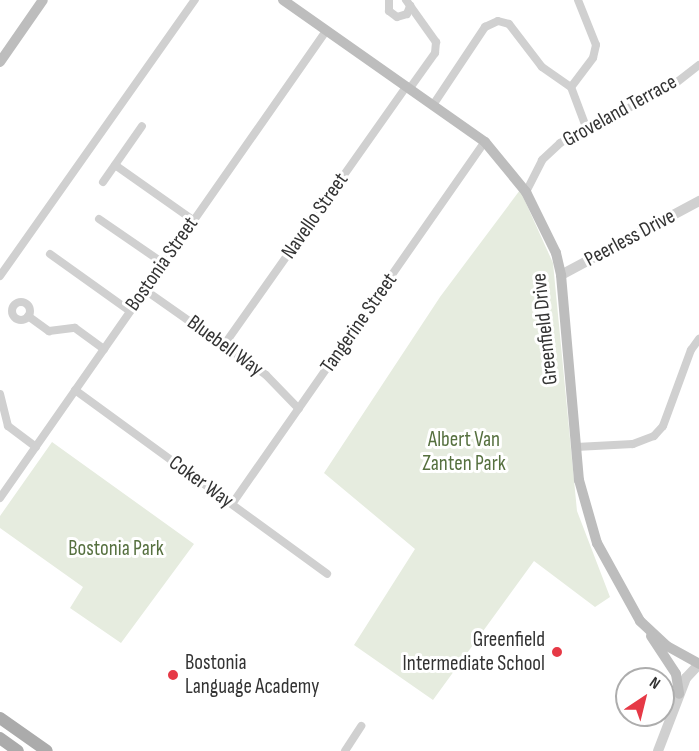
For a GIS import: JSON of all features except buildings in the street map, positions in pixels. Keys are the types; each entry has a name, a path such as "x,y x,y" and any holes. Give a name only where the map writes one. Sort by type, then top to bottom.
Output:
{"main road":[{"path":"0,62 43,0"},
{"name":"Greenfield Drive","path":"283,0 485,142 526,192 556,253 561,275 576,447 597,543 613,578 648,630 699,664"},
{"path":"648,630 675,674 679,694"},
{"path":"0,718 47,751"},
{"path":"0,738 18,751"}],"street":[{"path":"0,276 195,0"},
{"path":"389,0 389,11 397,17 407,14 408,3"},
{"path":"571,87 593,58 596,45 578,0"},
{"name":"Navello Street","path":"224,345 436,49 408,3"},
{"path":"434,105 485,27 498,21 509,24 542,67 571,87 586,127"},
{"name":"Bostonia Street","path":"0,498 326,31"},
{"name":"Groveland Terrace","path":"526,192 551,151 586,127 672,86 699,65"},
{"path":"103,182 142,126"},
{"name":"Tangerine Street","path":"232,504 485,142"},
{"path":"115,165 193,220"},
{"name":"Peerless Drive","path":"561,275 699,201"},
{"path":"99,219 163,263"},
{"path":"50,254 130,311"},
{"name":"Bluebell Way","path":"145,290 266,375 299,409"},
{"path":"28,316 49,331 75,328 104,350"},
{"path":"576,447 633,444 654,436 663,426 699,339"},
{"name":"Coker Way","path":"75,390 327,574"},
{"path":"0,394 8,426 36,447"},
{"path":"658,751 686,678 699,664"},
{"path":"345,751 361,726"}],"green space":[{"name":"Albert Van Zanten Park","path":"520,190 553,263 577,511 610,597 595,607 534,561 433,700 354,645 415,549 324,473 440,297"},
{"name":"Bostonia Park","path":"52,442 194,544 121,643 70,608 83,587 0,528 0,516"}],"place":[{"name":"Greenfield Intermediate School","path":"557,652"},
{"name":"Bostonia Language Academy","path":"173,675"}]}
